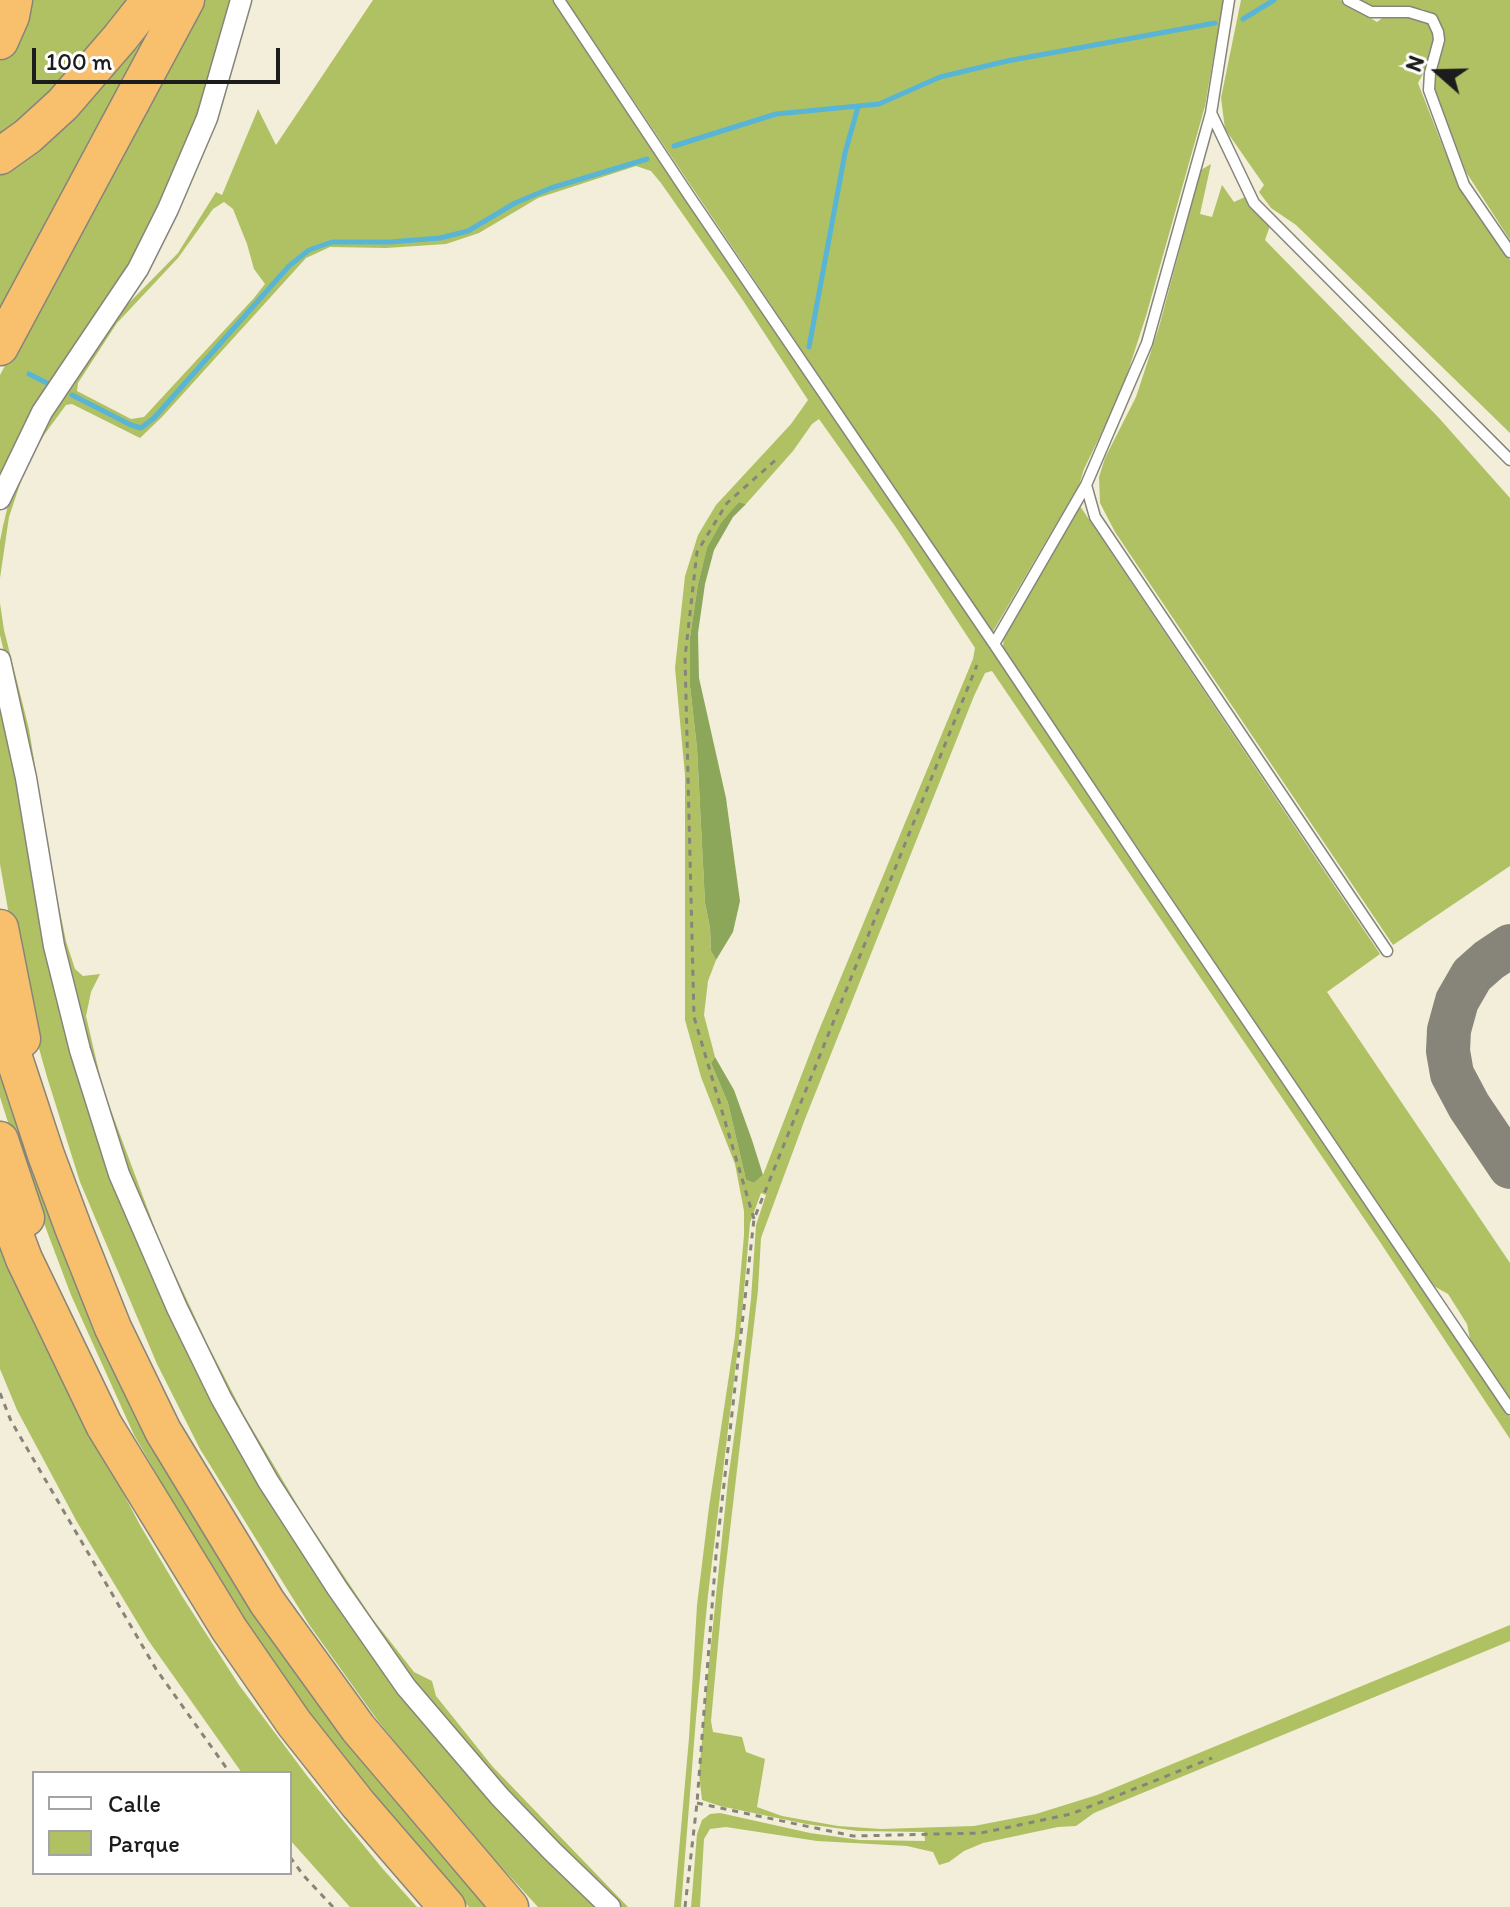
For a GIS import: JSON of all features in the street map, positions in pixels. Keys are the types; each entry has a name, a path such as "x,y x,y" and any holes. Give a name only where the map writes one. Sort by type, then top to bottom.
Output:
{"highway":[{"path":"0,41 14,0"},
{"path":"0,156 63,104 150,0"},
{"path":"0,347 186,0"},
{"path":"0,928 46,1155"},
{"path":"0,1015 46,1155 113,1328 163,1431 267,1602 358,1728 510,1907"},
{"path":"0,1140 42,1268 171,1535"},
{"path":"0,1195 24,1259 104,1425 229,1629 294,1723 358,1804 447,1907"}],"street":[{"path":"0,499 42,412 138,269 168,209 207,118 241,0"},
{"path":"0,660 26,778 54,946 80,1050 119,1174 208,1373 268,1481 406,1687 500,1797 610,1907"}],"lane":[{"path":"559,0 1510,1409"},
{"path":"994,644 1086,485 1147,343 1211,113 1229,0"},
{"path":"1348,0 1371,12 1409,12 1432,19 1439,40 1429,90 1464,185 1510,252"},
{"path":"1211,113 1254,203 1510,460"},
{"path":"1086,485 1095,517 1387,951"}],"path":[{"path":"754,1219 694,1017 685,657 697,552 727,503 779,457"},
{"path":"685,1907 697,1803 716,1555 754,1219 977,665"},
{"path":"0,1393 11,1421 156,1669 229,1771"},
{"path":"697,1803 853,1836 981,1833 1071,1814 1212,1758"},
{"path":"292,1860 333,1907"}],"green space":[{"path":"22,0 133,0 69,78 0,141 0,60"},
{"path":"169,0 0,334 0,174 13,167"},
{"path":"198,0 233,0 203,98 179,161 130,261 0,484 0,375"},
{"path":"373,0 553,0 1510,1417 1510,1439 992,671 985,673 805,1119 761,1238 711,1721 713,1732 742,1737 746,1752 765,1759 757,1807 782,1816 838,1826 881,1829 974,1826 1036,1814 1097,1795 1510,1625 1510,1641 1094,1813 1076,1826 983,1843 939,1865 933,1852 907,1846 817,1841 726,1827 710,1829 704,1839 700,1907 691,1907 697,1834 702,1820 710,1814 720,1813 810,1833 860,1840 925,1841 924,1832 858,1831 806,1824 702,1800 699,1774 707,1683 751,1299 756,1225 766,1195 761,1193 750,1223 708,1595 681,1907 674,1907 697,1605 735,1336 744,1235 744,1211 735,1164 701,1077 685,1020 685,775 675,668 685,576 698,535 716,505 791,424 808,400 661,183 651,171 636,166 538,198 479,233 446,244 386,248 330,247 306,258 140,438 72,404 66,405 25,469 9,517 0,578 0,541 9,501 35,440 111,324 178,253 216,192 222,195 258,109 276,145","holes":["224,202 233,209 254,269 265,284 144,417 131,419 77,391 78,383 117,323 178,258 213,209","819,419 897,529 975,648 763,1175 754,1183 746,1180 728,1103 711,1063 715,1057 704,1015 708,981 716,960 711,951 705,903 697,748 690,686 690,637 707,549 739,502 746,504"]},
{"path":"566,0 1227,0 1205,106 1121,393 1079,485 992,633"},
{"path":"1241,0 1340,0 1377,22 1385,16 1407,15 1422,18 1431,24 1435,34 1434,46 1418,83 1462,189 1510,260 1510,433 1296,225 1271,208 1259,192 1264,185 1225,129 1221,98"},
{"path":"1359,0 1510,0 1510,240 1466,172 1433,84 1444,40 1441,26 1423,9 1370,6"},
{"path":"1211,164 1200,214 1212,217 1222,185 1234,202 1245,197 1270,226 1265,240 1439,418 1510,498 1510,866 1393,945 1115,532 1100,503 1099,477 1105,458 1136,397 1159,327 1201,170"},
{"path":"739,502 746,504 733,517 714,550 705,584 698,633 699,678 726,798 740,901 733,932 716,960 711,951 705,903 697,748 690,686 690,637 707,548 721,523"},
{"path":"1078,503 1380,954 1327,992 1510,1263 1510,1402 1471,1344 1467,1324 1448,1294 1432,1285 1003,648 1004,633"},
{"path":"0,603 29,729 66,941 75,969 83,976 100,974 91,992 86,1016 103,1089 160,1242 208,1345 244,1415 304,1516 372,1618 414,1672 432,1681 436,1696 493,1767 628,1907 620,1907 540,1828 413,1683 289,1504 197,1337 126,1169 103,1104 66,964 22,727 0,635"},
{"path":"0,694 113,1175 349,1619 599,1907 538,1907 458,1820 378,1721 310,1626 200,1449 157,1364 80,1182 21,984 0,864"},
{"path":"0,1048 32,1153 358,1755 490,1907 469,1907 346,1764 264,1651 134,1435 71,1295 19,1157 0,1097"},
{"path":"715,1057 734,1090 763,1175 754,1183 746,1180 728,1103 711,1063"},
{"path":"0,1229 100,1449 182,1596 239,1685 308,1777 417,1907 350,1907 292,1842 292,1771 241,1771 148,1640 77,1522 17,1410 0,1369"}],"waterway":[{"path":"1243,19 1274,0"},
{"path":"674,146 776,114 879,104 940,77 1007,61 1215,23"},
{"path":"809,347 845,153 858,107"},
{"path":"72,395 141,428 154,418 289,266 309,250 332,242 440,238 468,231 515,203 551,188 647,159"},
{"path":"29,374 51,385"}],"taxiway":[{"path":"1510,946 1472,975 1457,1001 1449,1030 1448,1051 1452,1074 1469,1106 1510,1167"}]}
